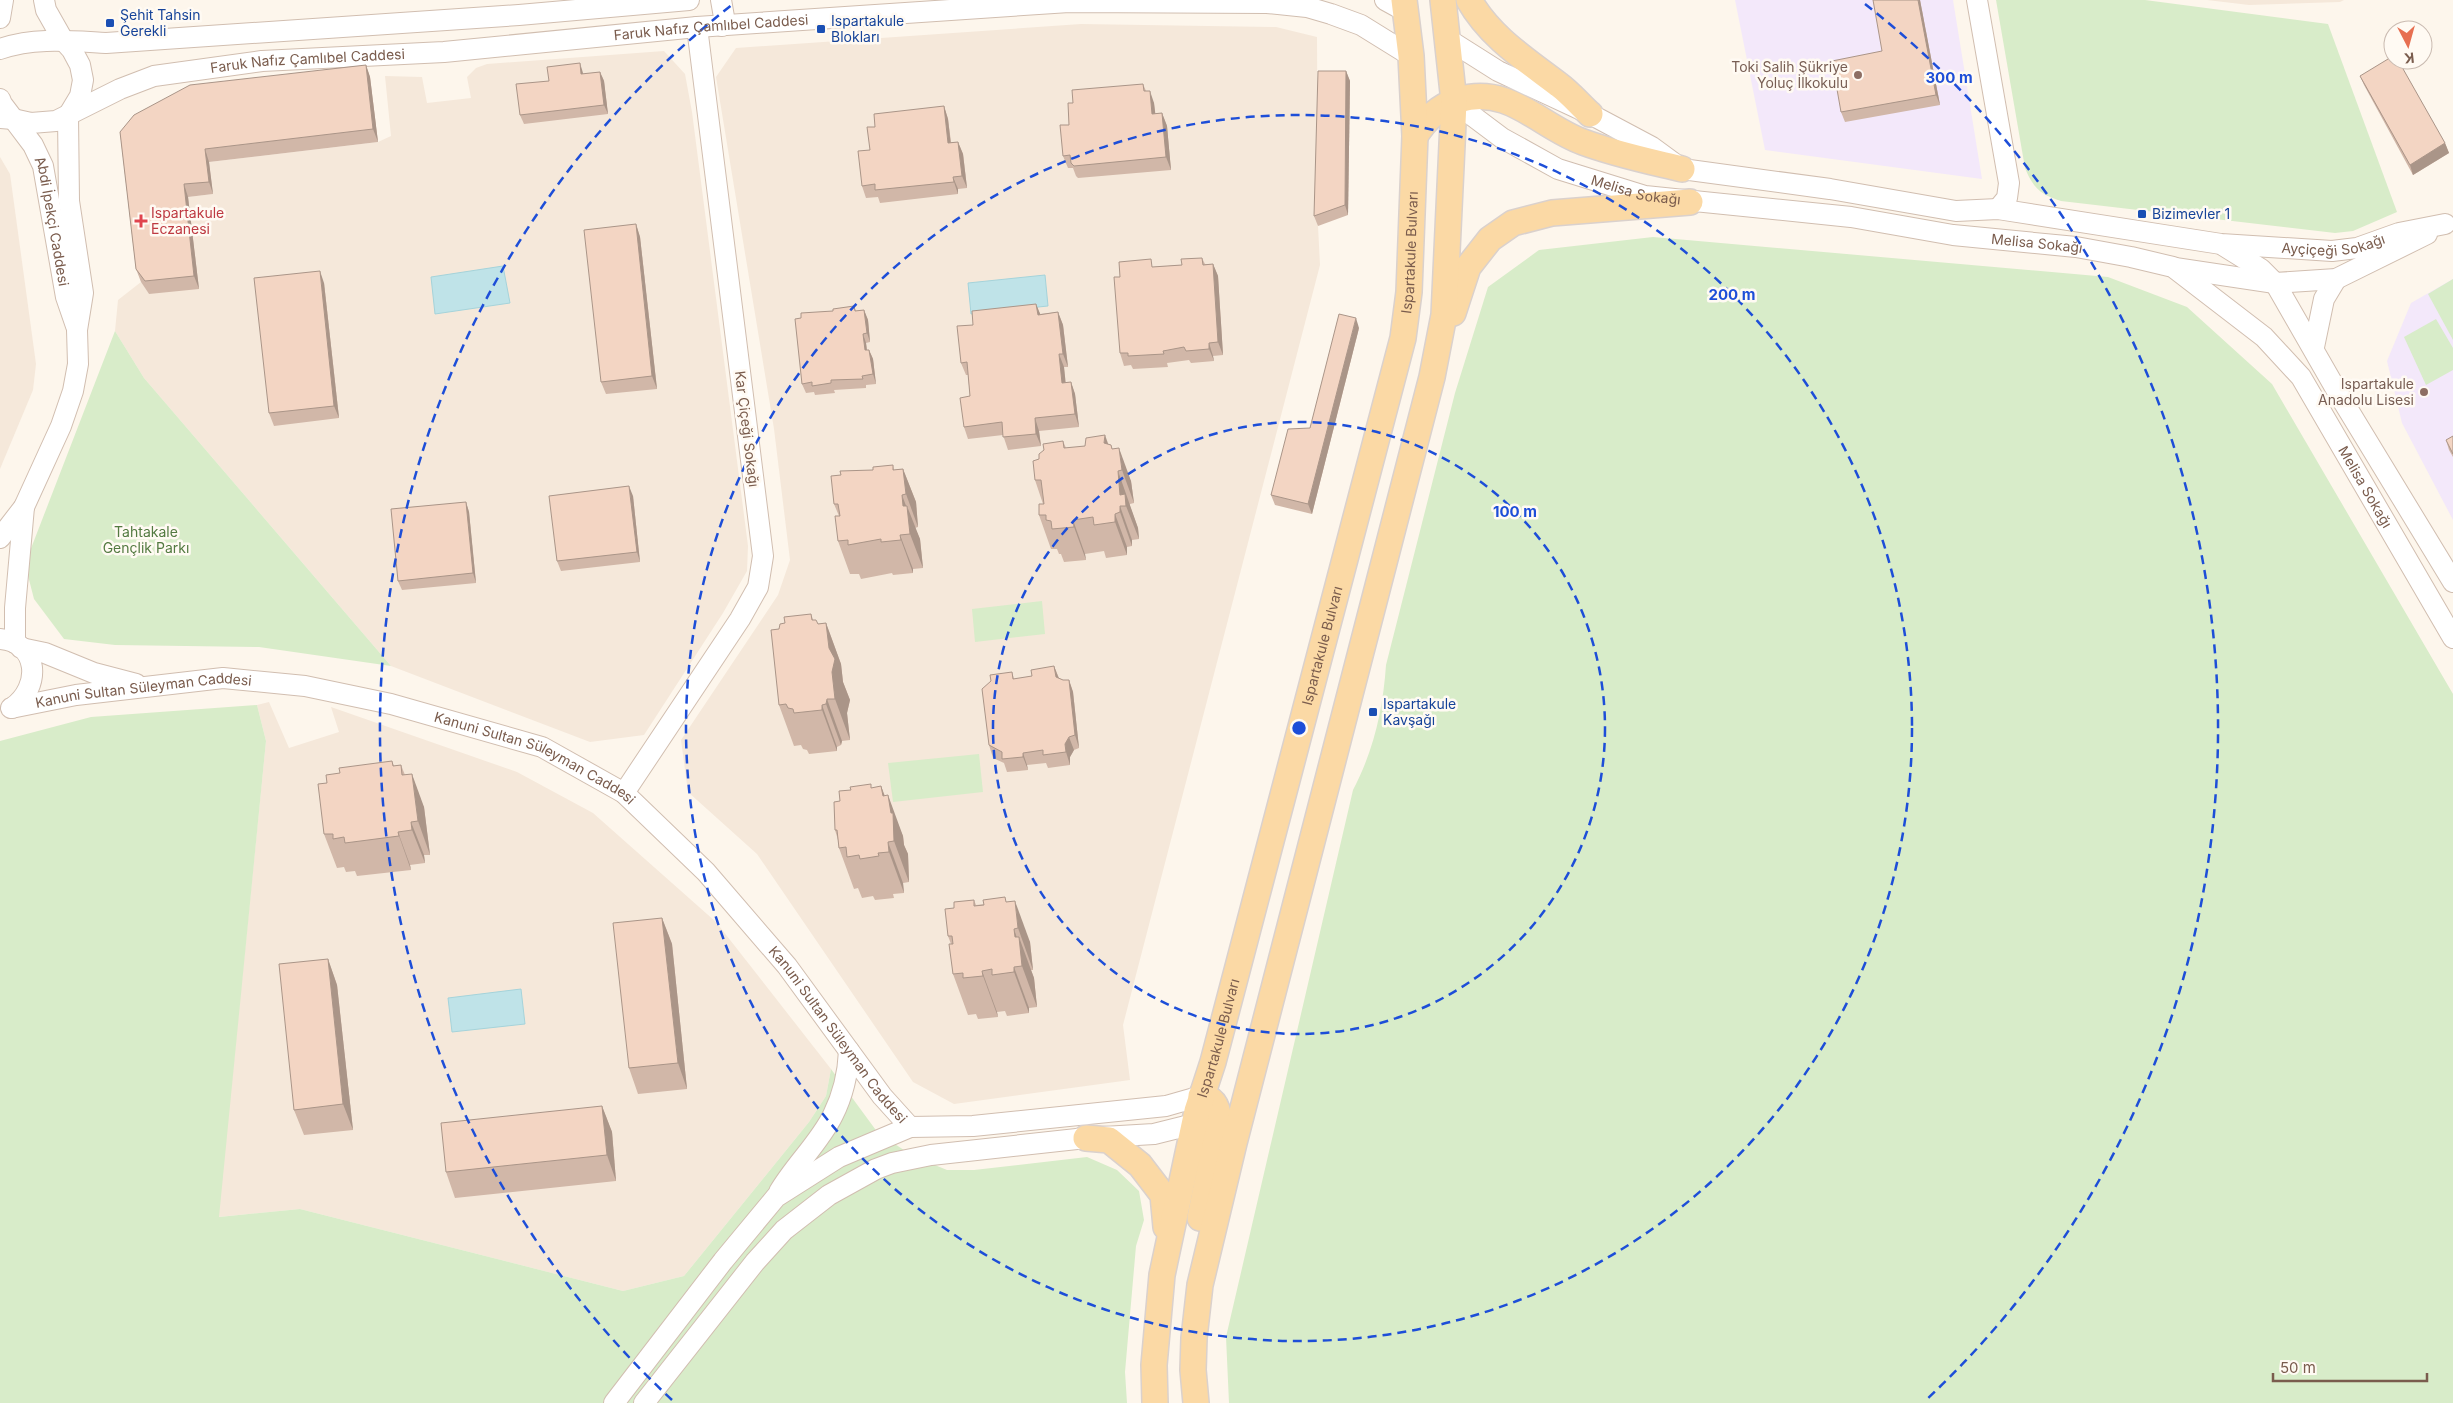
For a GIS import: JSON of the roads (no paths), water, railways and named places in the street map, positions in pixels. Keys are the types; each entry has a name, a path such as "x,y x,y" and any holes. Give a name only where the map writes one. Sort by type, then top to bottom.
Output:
{"main road":[{"path":"1437,357 1444,315 1454,102 1449,40 1443,0"},
{"path":"1469,0 1483,23 1520,56 1561,86 1590,114"},
{"path":"1398,4 1449,40"},
{"name":"Ispartakule Bulvarı","path":"1155,1403 1154,1365 1162,1275 1194,1124 1201,1096 1214,1062 1403,338 1409,292 1415,136 1411,56 1398,4"},
{"path":"1411,56 1454,102"},
{"path":"1415,136 1424,121 1436,110 1474,95 1498,97 1581,142 1682,168"},
{"path":"1194,1338 1200,1285 1245,1103 1437,357 1468,267 1490,239 1513,223 1552,213 1690,202"},
{"path":"1196,1403 1193,1370 1197,1235 1219,1120 1218,1110 1213,1101 1201,1096"},
{"path":"1194,1124 1219,1120 1234,1114 1245,1103"},
{"path":"1086,1138 1108,1140 1123,1150 1140,1165 1162,1195 1166,1216 1162,1275"}],"street":[{"path":"0,18 3,0"},
{"path":"44,0 46,10 80,65 83,80 80,96 68,116"},
{"path":"0,49 16,43 64,40 106,43 500,16 680,0 671,22 675,29"},
{"path":"720,0 724,17 722,26"},
{"path":"1977,0 2009,183 2007,198 1998,209"},
{"name":"Faruk Nafız Çamlıbel Caddesi","path":"7,118 31,124 56,120 154,76 262,61 453,51 698,27 1069,2 1267,3 1307,7 1361,26 1411,56"},
{"name":"Kar Çiçeği Sokağı","path":"624,793 740,618 758,586 763,556 698,27"},
{"name":"Melisa Sokağı","path":"1449,40 1498,71 1590,114 1652,147 1682,168 1830,189 1956,210 1998,209 2220,244 2261,268 2275,284 2314,348 2341,398 2453,582"},
{"path":"0,99 7,118"},
{"name":"Melisa Sokağı","path":"1454,102 1502,138 1558,168 1645,196 1851,217 1953,236 2076,247 2173,267 2264,337 2301,377 2453,638"},
{"name":"Abdi İpekçi Caddesi","path":"24,507 61,426 73,391 78,364 77,330 83,293 69,201 68,116"},
{"name":"Abdi İpekçi Caddesi","path":"7,118 33,145 43,166 66,297 77,330"},
{"name":"Ayçiçeği Sokağı","path":"2173,267 2275,284 2336,279 2401,248 2449,222"},
{"name":"Ayçiçeği Sokağı","path":"2220,244 2332,251 2357,248 2399,234 2449,222"},
{"path":"2314,348 2324,299 2336,279"},
{"path":"0,538 24,507"},
{"path":"12,643 24,507"},
{"path":"12,643 45,653 94,673 150,687"},
{"path":"6,709 28,693 32,682 30,660 12,643"},
{"name":"Kanuni Sultan Süleyman Caddesi","path":"6,709 76,695 223,678 305,686 381,702 542,748 624,793 706,872 787,966 882,1096 910,1128"},
{"path":"614,1403 723,1261 776,1198 787,1178 832,1117 842,1094 849,1051"},
{"path":"776,1198 839,1157 910,1128 973,1126 1166,1106 1201,1096"},
{"path":"892,1163 931,1155 1086,1138 1154,1134 1194,1124"},
{"path":"644,1403 756,1262 784,1230 829,1194 892,1163 901,1156 908,1144 910,1128"}],"water":[{"path":"503,266 510,303 435,314 431,277"},
{"path":"1045,275 1048,306 971,314 968,283"},
{"path":"521,989 525,1024 452,1032 448,998"}],"place":[{"name":"Şehit Tahsin Gerekli","path":"110,23"},
{"name":"Ispartakule Blokları","path":"821,29"},
{"name":"Toki Salih Şükriye Yoluç İlkokulu","path":"1858,75"},
{"name":"Bizimevler 1","path":"2142,214"},
{"name":"Ispartakule Eczanesi","path":"141,221"},
{"name":"Ispartakule Anadolu Lisesi","path":"2424,392"},
{"name":"Ispartakule Kavşağı","path":"1373,712"}],"park label":[{"name":"Tahtakale Gençlik Parkı","path":"146,540"}]}
